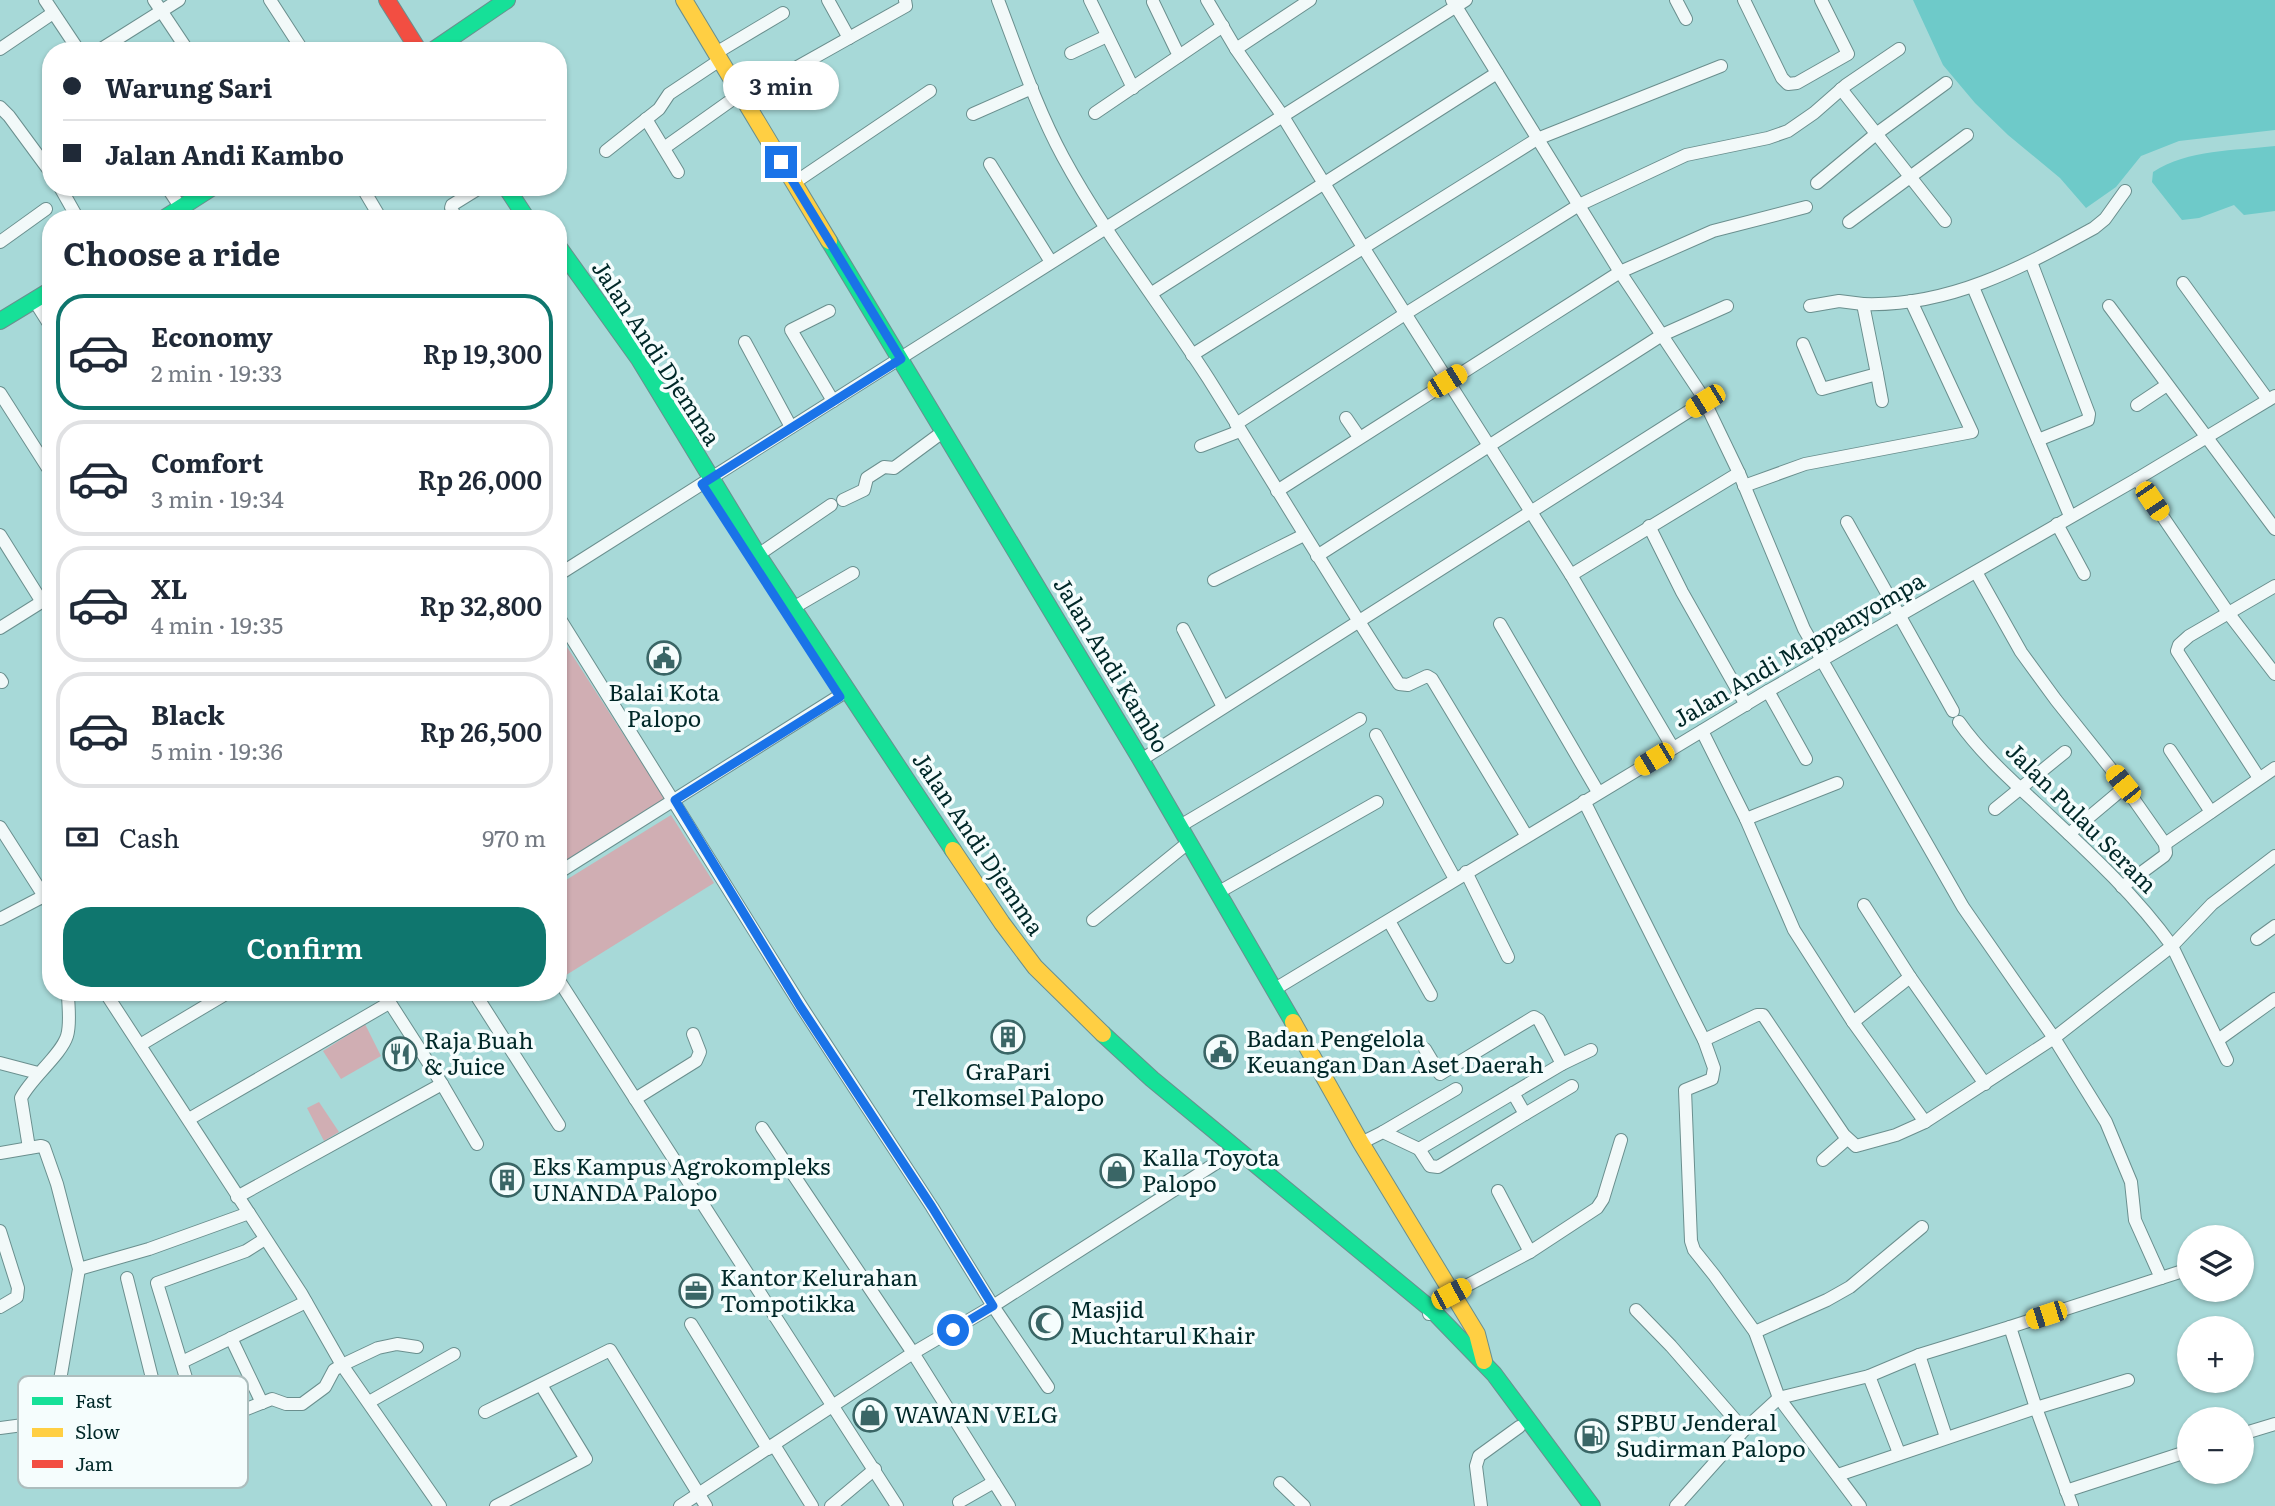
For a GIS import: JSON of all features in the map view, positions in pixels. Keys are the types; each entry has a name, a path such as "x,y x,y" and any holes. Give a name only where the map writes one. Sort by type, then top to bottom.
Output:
{"main road":[{"path":"387,0 413,42"},
{"path":"402,0 427,42"},
{"path":"445,42 507,0"},
{"name":"Jalan Andi Kambo","path":"684,0 1141,760 1275,989 1361,1143 1477,1334 1480,1365"},
{"path":"178,210 199,196"},
{"name":"Jalan Andi Djemma","path":"567,273 639,359 706,480 843,694 1035,967 1077,1010 1233,1152 1429,1314 1480,1365"},
{"path":"0,321 42,295"},
{"name":"Jalan Andi Djemma","path":"706,480 793,608 843,694"},
{"path":"1480,1365 1519,1427 1576,1506"},
{"path":"1480,1365 1516,1401 1592,1506"}],"street":[{"path":"45,0 73,42"},
{"path":"110,42 157,6 179,0"},
{"path":"270,0 297,42"},
{"path":"828,0 849,38"},
{"path":"664,148 741,96 906,6 905,0"},
{"path":"998,0 1062,156 1105,228 1192,355 1399,684 1408,685 1427,676 1432,679 1527,835"},
{"path":"1090,0 1133,88"},
{"path":"1207,0 1571,575 1672,748"},
{"path":"1236,49 1292,5 1310,0"},
{"path":"1676,0 1686,19"},
{"path":"1744,0 1782,78 1788,84 1797,83 1848,54 1821,0"},
{"path":"1153,2 1179,56"},
{"path":"567,569 1458,2 1497,74 1537,139 1705,401 1739,473 1804,629 1963,907 2054,1038 2106,1122 2134,1190 2133,1213 2161,1278"},
{"path":"157,6 182,42"},
{"path":"0,49 53,13"},
{"path":"606,151 661,107 669,94 718,56 783,13"},
{"path":"1095,113 1223,26"},
{"path":"1071,53 1107,36"},
{"path":"1201,446 1238,428 1405,314 1579,205 1686,155 1768,138 1788,131 1841,89 1899,50"},
{"path":"1192,355 1537,139 1721,66"},
{"path":"1152,293 1497,74"},
{"path":"1817,183 1876,134 1946,83"},
{"path":"973,114 1032,88"},
{"path":"1841,89 1945,221"},
{"path":"794,183 930,91"},
{"path":"0,107 42,161"},
{"path":"646,119 678,172"},
{"path":"1849,222 1967,135"},
{"path":"990,164 1051,262"},
{"path":"1810,306 1839,302 1863,304 1911,301 1973,288 2031,262 2102,222 2125,191"},
{"path":"173,196 181,208"},
{"path":"452,210 452,205 466,196"},
{"path":"1277,491 1620,272 1713,231 1806,207"},
{"path":"0,242 42,212"},
{"path":"2031,262 2089,414 2088,420 2038,440"},
{"path":"2183,283 2272,398"},
{"path":"1973,288 2070,516"},
{"path":"34,300 42,313"},
{"path":"1744,486 1804,464 1972,432 1911,301"},
{"path":"1863,304 1882,401"},
{"path":"1317,556 1662,335 1727,306"},
{"path":"2109,306 2275,529"},
{"path":"829,311 793,328 791,332 833,401"},
{"path":"745,342 791,427"},
{"path":"1803,345 1822,389 1877,374"},
{"path":"2137,405 2167,385"},
{"path":"0,393 42,459"},
{"name":"Jalan Andi Mappanyompa","path":"1275,989 1702,730 2272,398"},
{"path":"1141,760 1705,401"},
{"path":"1346,418 1359,437"},
{"path":"758,555 837,503 864,490 867,478 879,469 894,468 944,430"},
{"path":"1571,575 1739,473"},
{"path":"2137,479 2229,614 2275,674"},
{"name":"Jalan Pulau Seram","path":"1847,522 1956,716 1974,741 2158,926 2172,946 2227,1060"},
{"path":"2057,524 2084,574"},
{"path":"1649,526 1682,592 1746,705"},
{"path":"0,535 42,593"},
{"path":"1214,580 1304,535"},
{"path":"1976,572 2021,652 2125,787 2165,844 2165,855 2122,887"},
{"path":"793,608 853,573"},
{"path":"2259,778 2177,652 2179,645 2189,636 2275,586"},
{"path":"0,628 42,602"},
{"path":"1500,624 1598,792"},
{"path":"1183,629 1223,707"},
{"path":"567,630 675,800 800,1006 1048,1387"},
{"path":"1768,691 1806,759"},
{"path":"567,867 843,694"},
{"path":"1180,826 1360,719"},
{"path":"1702,730 1746,819 1794,930 1853,1022 1925,1122"},
{"path":"1376,735 1455,879"},
{"path":"2170,750 2211,812"},
{"path":"1994,809 2065,752"},
{"path":"2165,844 2275,768"},
{"path":"1746,819 1838,783"},
{"path":"2069,834 2125,787"},
{"path":"1584,801 1713,1062 1712,1079 1685,1090 1691,1241 1694,1250 1755,1332 1779,1398 1860,1506"},
{"path":"1219,892 1377,802"},
{"path":"0,827 42,893"},
{"path":"1093,920 1189,842"},
{"path":"1704,1040 1763,1015 1847,1139 1854,1145 1862,1146 1925,1122 2054,1038 2172,946 2212,904 2275,856"},
{"path":"1466,872 1508,957"},
{"path":"0,919 42,903"},
{"path":"1864,905 1910,977 1985,1084"},
{"path":"1389,921 1431,995"},
{"path":"2257,939 2275,926"},
{"path":"1853,1022 1910,977"},
{"path":"567,993 897,1506"},
{"path":"2218,1040 2275,999"},
{"path":"29,1148 21,1098 65,1040 68,1031 68,1001"},
{"path":"112,1001 306,1302 342,1365 440,1506"},
{"path":"140,1045 214,1001"},
{"path":"189,1119 375,1001"},
{"path":"388,1001 477,1144"},
{"path":"480,1001 559,1125"},
{"path":"1425,1049 1440,1074 1534,1017 1539,1020 1562,1064"},
{"path":"635,1099 696,1061 700,1052 693,1034"},
{"path":"1419,1149 1562,1064 1591,1050"},
{"path":"0,1063 38,1073"},
{"path":"237,1197 442,1084"},
{"path":"1383,1132 1419,1149 1430,1166 1438,1167 1572,1086"},
{"path":"1361,1143 1456,1088"},
{"path":"1513,1093 1525,1114"},
{"path":"762,1128 913,1353 1009,1506"},
{"path":"1823,1160 1847,1139"},
{"path":"1429,1314 1451,1294 1530,1252 1597,1208 1603,1199 1621,1140"},
{"path":"0,1153 44,1147 57,1184 79,1269 60,1376"},
{"path":"680,1506 913,1353 993,1306 1233,1152"},
{"path":"1497,1191 1530,1252"},
{"path":"79,1269 149,1249 249,1213"},
{"path":"1755,1332 1850,1287 1922,1227"},
{"path":"0,1231 18,1288 17,1297 0,1307"},
{"path":"186,1376 157,1283 246,1251 265,1239"},
{"path":"1676,1506 1744,1430 1779,1398 1869,1376 1919,1355 2177,1273"},
{"path":"127,1278 152,1376"},
{"path":"182,1362 306,1302"},
{"path":"1636,1310 1744,1430"},
{"path":"691,1324 812,1506"},
{"path":"2010,1327 2072,1506"},
{"path":"231,1338 262,1403"},
{"path":"248,1409 275,1399 283,1403 302,1404 325,1387 334,1370 342,1365 378,1348 397,1344 417,1347"},
{"path":"485,1412 610,1350 706,1506"},
{"path":"369,1402 454,1354"},
{"path":"1919,1355 1947,1437"},
{"path":"1869,1376 1899,1453"},
{"path":"1838,1475 1947,1437 2128,1380"},
{"path":"496,1506 586,1459 541,1384"},
{"path":"2254,1430 2275,1424"},
{"path":"0,1428 18,1426"},
{"path":"1481,1506 1476,1466 1479,1456 1519,1427"},
{"path":"2066,1491 2177,1455"},
{"path":"831,1506 875,1469"},
{"path":"959,1502 994,1482"},
{"path":"1280,1483 1304,1506"}],"shaded area":[{"path":"567,647 665,799 567,861"},
{"path":"671,815 714,883 567,975 567,879"},
{"path":"365,1024 381,1056 341,1079 323,1051"},
{"path":"319,1102 339,1132 324,1141 307,1108"}],"water":[{"path":"1913,0 2275,0 2275,130 2179,141 2141,156 2116,187 2086,208 2060,178 2008,135 1975,103 1943,65"},
{"path":"2275,146 2275,211 2244,215 2234,205 2199,218 2182,220 2152,182 2153,172 2181,159 2212,152"}],"traffic: fast":[{"path":"445,42 507,0"},
{"path":"177,210 199,196"},
{"path":"512,196 521,210"},
{"path":"829,241 1141,760 1293,1022"},
{"path":"567,259 639,359 758,555 953,850"},
{"path":"0,321 42,295"},
{"path":"1103,1034 1152,1079 1432,1310 1494,1374 1592,1506"}],"traffic: slow":[{"path":"684,0 829,241"},
{"path":"953,850 1035,967 1103,1034"},
{"path":"1293,1022 1361,1143 1477,1334 1484,1361"}],"traffic: jam":[{"path":"387,0 413,42"}],"place":[{"name":"Balai Kota Palopo","path":"664,658"},
{"name":"GraPari Telkomsel Palopo","path":"1008,1037"},
{"name":"Badan Pengelola Keuangan Dan Aset Daerah","path":"1221,1052"},
{"name":"Raja Buah & Juice","path":"400,1054"},
{"name":"Kalla Toyota Palopo","path":"1117,1171"},
{"name":"Eks Kampus Agrokompleks UNANDA Palopo","path":"507,1180"},
{"name":"Kantor Kelurahan Tompotikka","path":"696,1291"},
{"name":"Masjid Muchtarul Khair","path":"1046,1323"},
{"name":"WAWAN VELG","path":"870,1415"},
{"name":"SPBU Jenderal Sudirman Palopo","path":"1592,1436"}],"route":[{"path":"781,162 901,359 702,484 840,697 675,800 800,1006 932,1207 993,1306 953,1330"}]}
